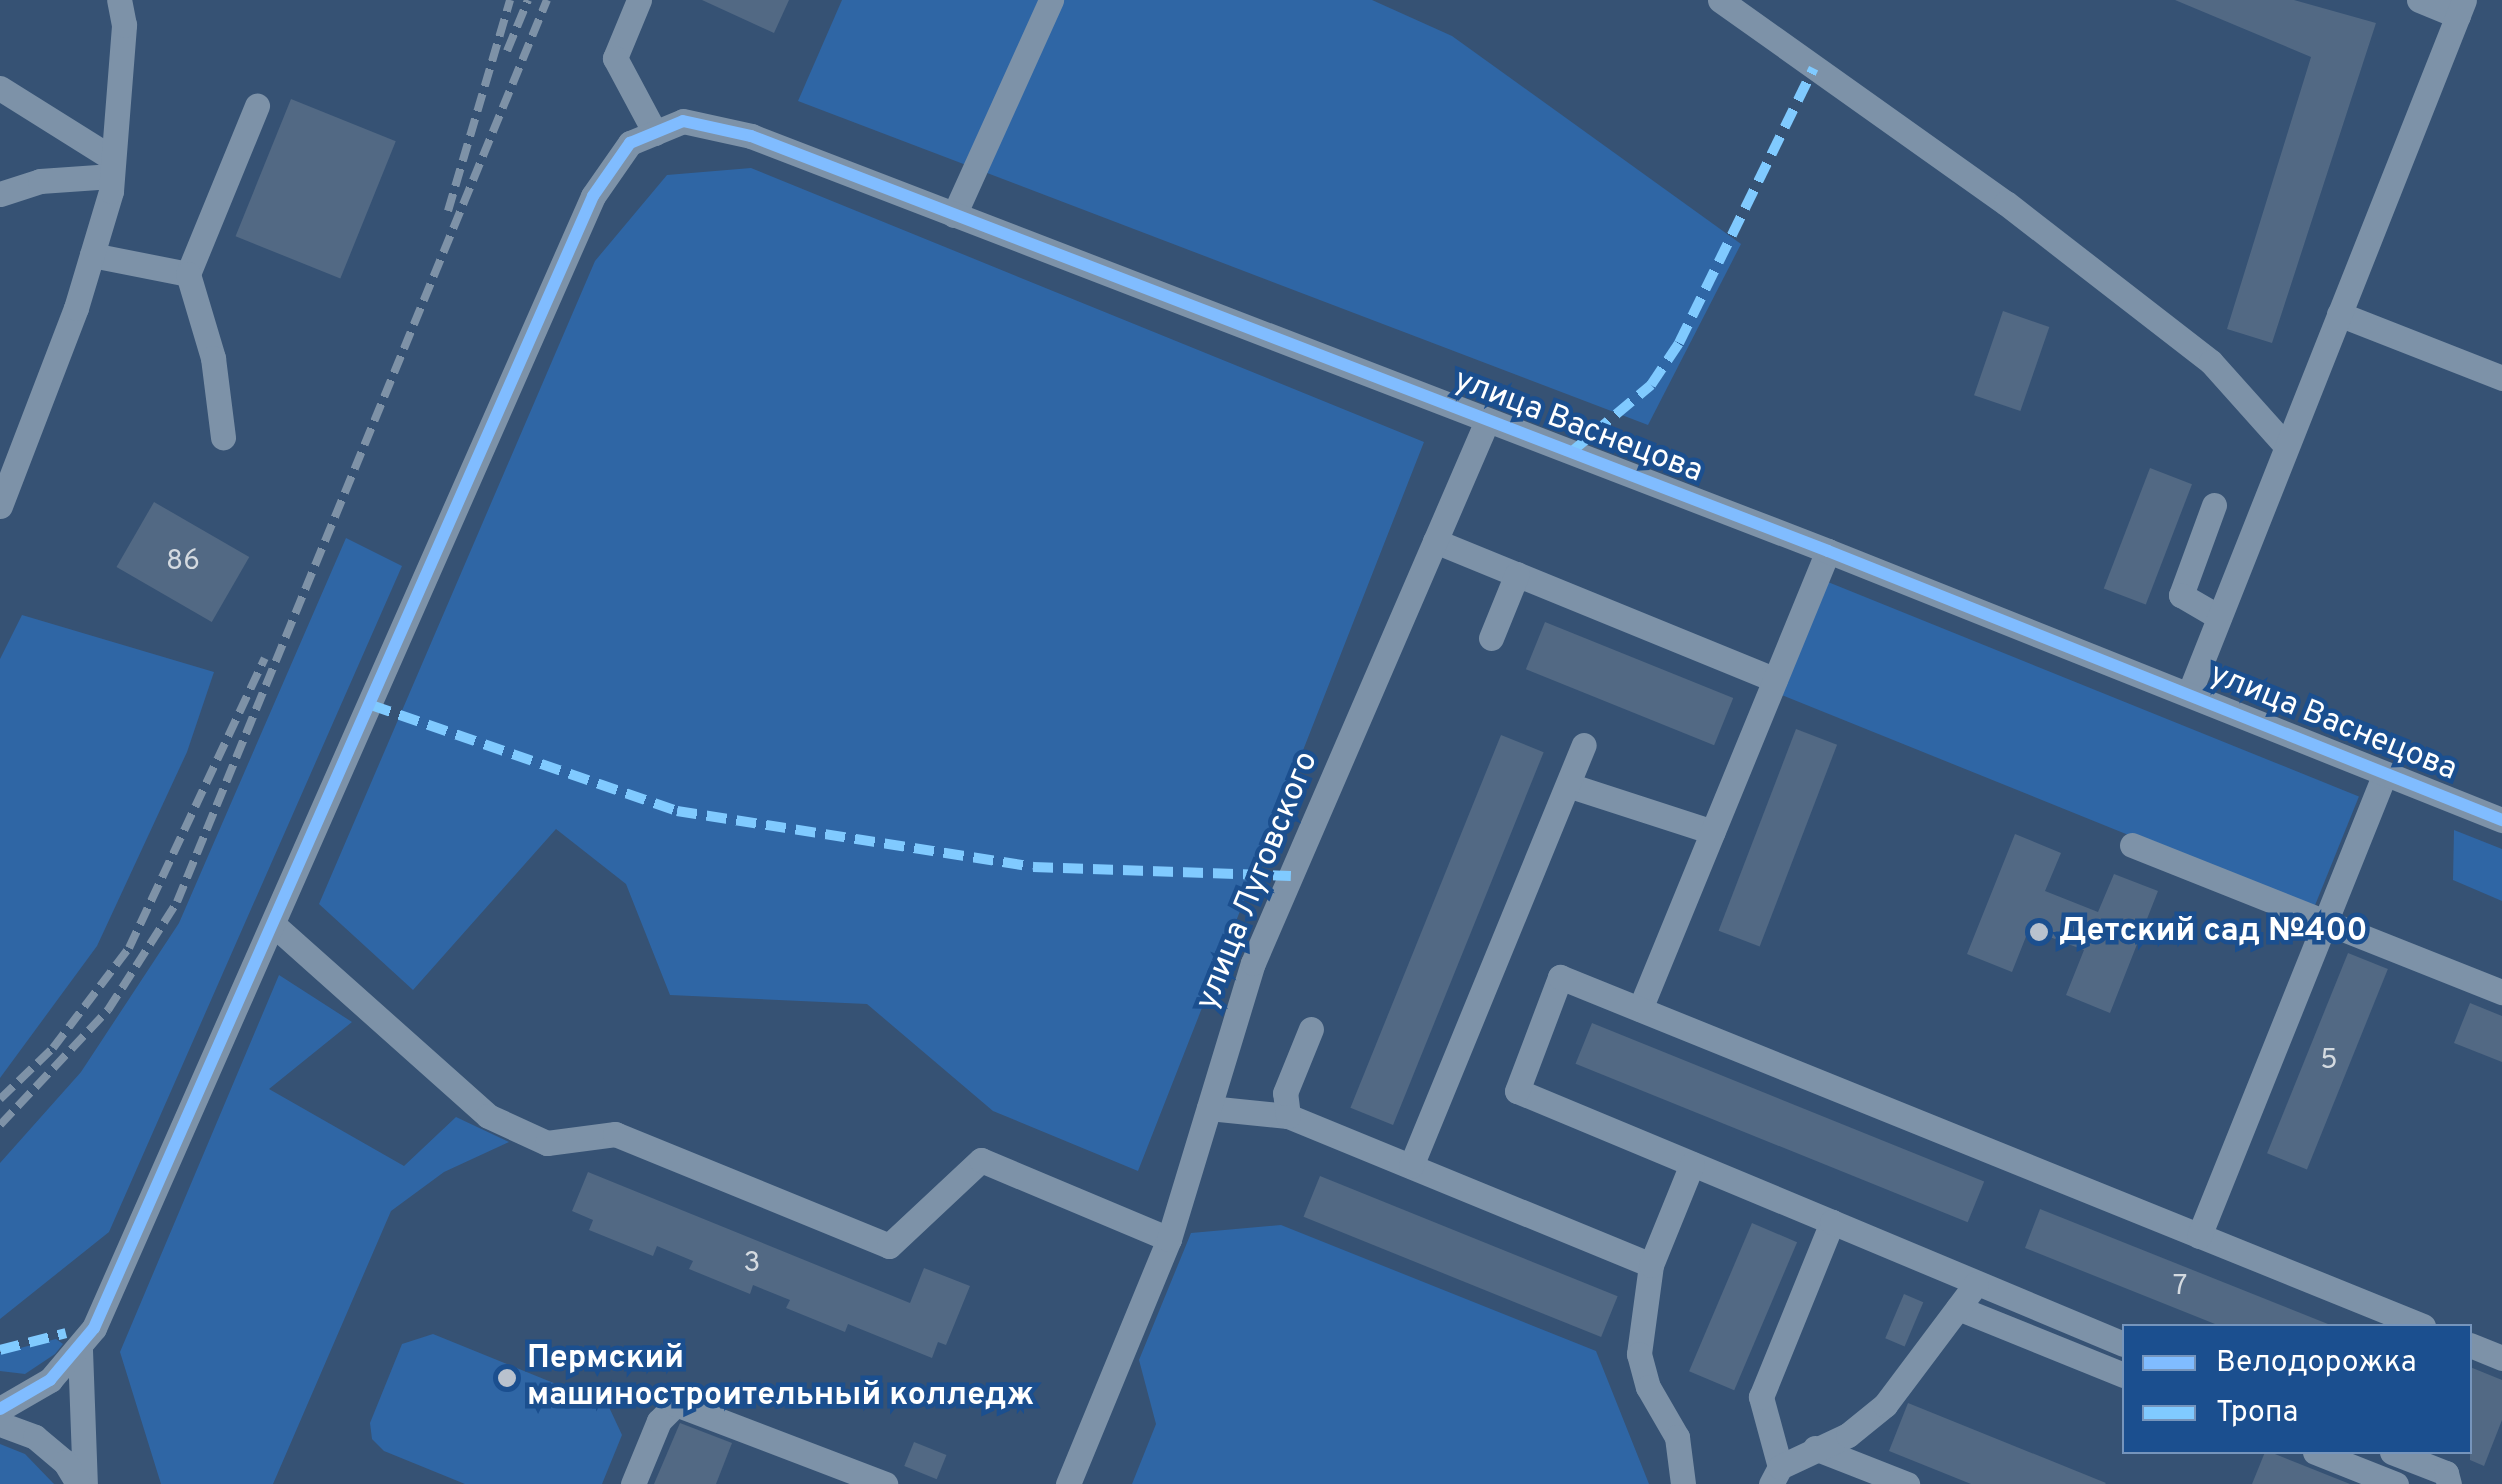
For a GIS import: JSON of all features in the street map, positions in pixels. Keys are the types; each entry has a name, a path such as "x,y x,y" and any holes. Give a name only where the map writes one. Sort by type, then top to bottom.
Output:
{"street":[{"path":"639,0 615,58 655,133"},
{"path":"954,215 1051,0"},
{"path":"1720,0 2006,203 2210,362 2286,446"},
{"path":"2188,694 2461,8 2420,0"},
{"path":"0,506 92,255 113,168 117,1"},
{"path":"0,88 113,168"},
{"path":"223,437 213,358 188,274 257,106"},
{"name":"улица Васнецова","path":"275,926 593,196 630,143 683,121 751,136 1828,551 2502,820"},
{"path":"0,194 40,181 113,168"},
{"path":"92,255 188,274"},
{"path":"2339,314 2502,378"},
{"name":"улица Луговского","path":"1068,1484 1169,1239 1253,963 1487,422"},
{"path":"2214,505 2180,595 2220,616"},
{"path":"1435,540 1775,680"},
{"path":"1640,1009 1828,551"},
{"path":"1491,638 1517,574"},
{"path":"1411,1166 1584,745"},
{"path":"2198,1236 2385,774"},
{"path":"1568,785 1713,832"},
{"path":"2132,845 2502,992"},
{"path":"0,1409 50,1380 80,1350 275,926 488,1116 547,1144 615,1134 889,1246 981,1160 1169,1239"},
{"path":"2122,1343 1517,1091 1560,977 2419,1324"},
{"path":"1288,1116 1285,1093 1312,1029"},
{"path":"1209,1108 1288,1116 1651,1265"},
{"path":"1683,1484 1677,1437 1648,1387 1639,1354 1651,1265 1692,1164"},
{"path":"1832,1222 1761,1398 1775,1475 1816,1448 1848,1435 1885,1405 1976,1284"},
{"path":"1958,1308 2122,1374"},
{"path":"2472,1346 2502,1358"},
{"path":"80,1350 82,1484"},
{"path":"633,1484 659,1421 676,1404 885,1484"},
{"path":"0,1424 35,1437 65,1462 82,1484"},
{"path":"1816,1448 1907,1484"},
{"path":"2320,1454 2396,1484"},
{"path":"2397,1454 2446,1473 2449,1484"}],"shaded area":[{"path":"842,0 1372,0 1452,36 1741,244 1648,425 798,101"},
{"path":"751,168 1424,442 1138,1171 993,1111 867,1004 670,995 626,884 556,829 413,990 319,904 595,261 667,175"},
{"path":"346,538 402,566 109,1232 0,1319 0,1163 81,1072 179,923"},
{"path":"1823,580 2359,797 2313,910 1777,693"},
{"path":"22,615 214,672 187,752 97,946 0,1078 0,659"},
{"path":"2454,830 2502,849 2502,901 2453,880"},
{"path":"279,975 352,1022 269,1089 404,1166 456,1117 509,1142 444,1172 391,1211 273,1484 161,1484 120,1352"},
{"path":"1281,1225 1596,1351 1649,1484 1132,1484 1156,1424 1139,1360 1191,1233"},
{"path":"433,1334 608,1405 622,1435 602,1484 465,1484 384,1451 372,1439 370,1423 402,1344"},
{"path":"56,1339 63,1344 55,1354 25,1374 0,1371 0,1353"},
{"path":"0,1444 25,1454 54,1484 0,1484"}],"building":[{"path":"702,0 789,0 774,33"},
{"path":"2175,0 2294,0 2376,23 2272,343 2227,329 2311,57"},
{"path":"291,99 396,141 340,279 236,236"},
{"path":"2003,311 2049,327 2020,411 1974,395"},
{"path":"2150,468 2192,484 2146,605 2104,588"},
{"path":"154,502 249,557 212,622 117,567"},
{"path":"1545,622 1733,698 1714,745 1526,669"},
{"path":"1796,729 1837,745 1760,946 1719,931"},
{"path":"1501,735 1544,752 1393,1125 1350,1108"},
{"path":"2015,834 2061,853 2045,891 2098,912 2114,874 2158,891 2110,1013 2066,995 2084,950 2029,929 2012,972 1967,954"},
{"path":"2348,953 2388,969 2307,1169 2267,1153"},
{"path":"2470,1003 2502,1016 2502,1062 2454,1043"},
{"path":"1592,1023 1984,1181 1968,1222 1576,1064"},
{"path":"588,1172 910,1303 924,1268 970,1286 946,1345 938,1342 932,1358 848,1324 845,1332 786,1308 790,1300 753,1285 750,1294 689,1269 693,1261 657,1246 653,1256 589,1230 593,1220 572,1211"},
{"path":"1320,1176 1618,1296 1601,1337 1304,1217"},
{"path":"2040,1209 2328,1324 2215,1324 2025,1248"},
{"path":"1752,1223 1797,1242 1734,1390 1689,1371"},
{"path":"1904,1294 1923,1302 1905,1346 1885,1338"},
{"path":"2472,1368 2502,1380 2502,1420 2484,1466 2470,1460"},
{"path":"1908,1403 2106,1483 1971,1484 1889,1451"},
{"path":"680,1423 732,1443 716,1484 654,1484"},
{"path":"914,1442 946,1455 937,1479 904,1466"},
{"path":"2264,1454 2275,1454 2350,1484 2252,1484"}],"railway":[{"path":"448,211 510,0"},
{"path":"507,51 528,0"},
{"path":"0,1125 108,1010 177,902 547,0"},
{"path":"0,1099 53,1048 129,948 265,658"}],"marked path":[{"path":"1570,453 1651,385 1679,343 1814,68"},
{"path":"371,705 677,811 1033,867 1291,876"},
{"path":"0,1350 66,1333"}],"cycle path":[{"path":"0,1409 50,1380 94,1328 593,196 630,143 683,121 751,136 1828,551 2502,820"}],"place":[{"name":"Детский сад №400","path":"2039,932"},
{"name":"Пермский машиностроительный колледж","path":"507,1378"}]}
